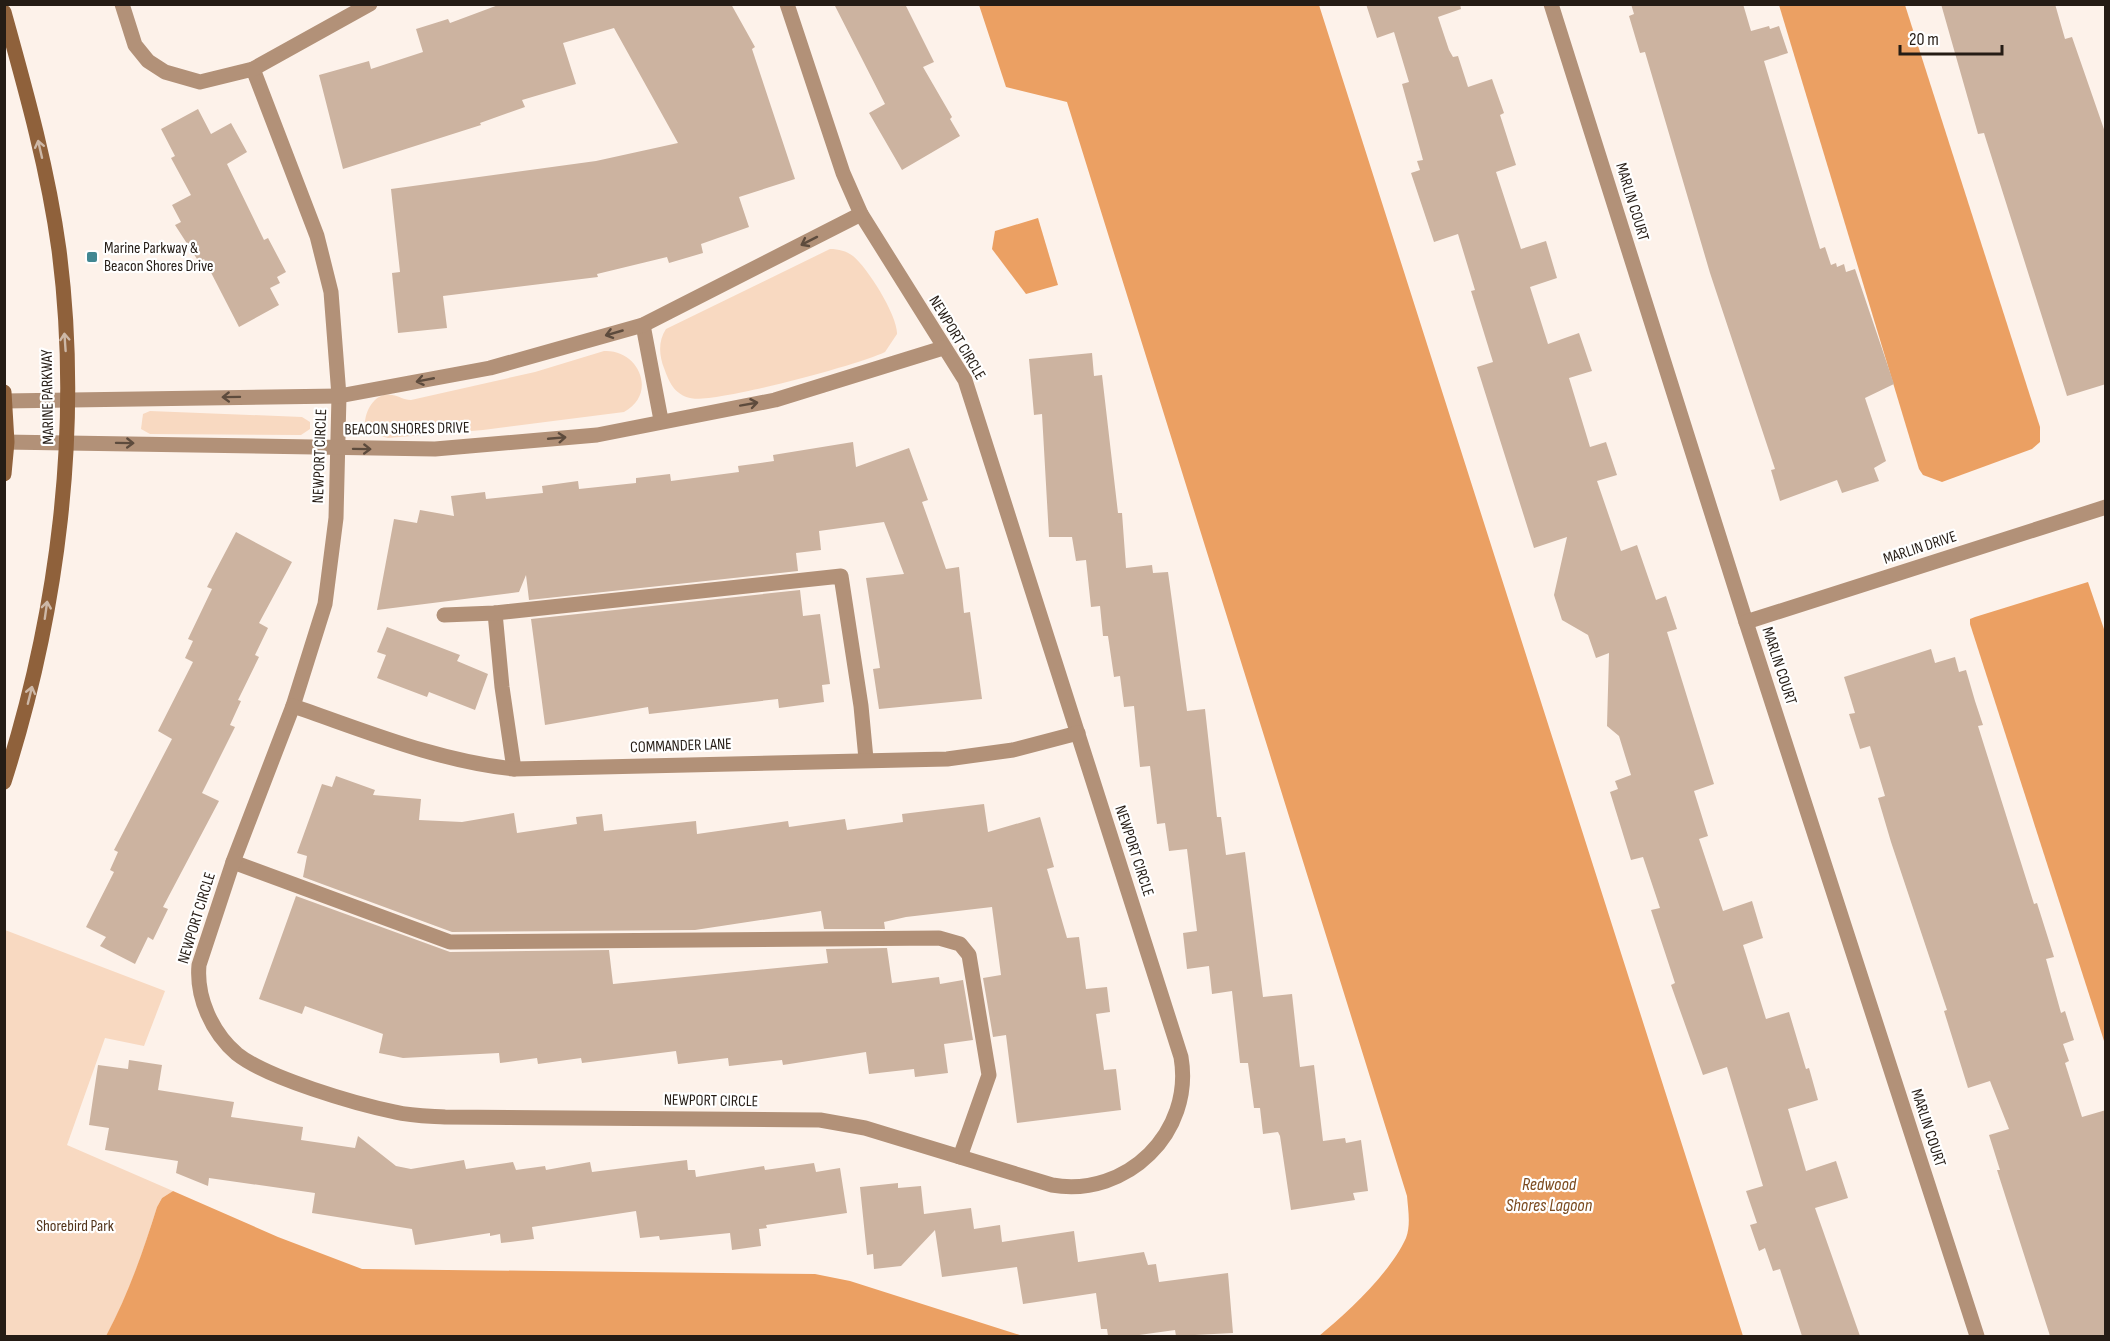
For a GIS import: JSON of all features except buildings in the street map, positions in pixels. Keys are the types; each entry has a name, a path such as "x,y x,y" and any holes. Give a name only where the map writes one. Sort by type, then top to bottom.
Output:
{"main road":[{"name":"MARINE PARKWAY","path":"4,12 49,187 59,252 69,400 66,478 37,668 4,782"},
{"path":"4,392 6,442 4,474"}],"street":[{"path":"122,4 135,45 148,61 165,72 200,82 253,69 370,4"},
{"name":"NEWPORT CIRCLE","path":"253,69 317,237 332,292 339,396 336,518 325,604 293,706 233,862 199,965 199,987 207,1011 226,1043 238,1054 267,1071 396,1113 445,1117 820,1120 865,1128 1053,1185 1069,1188 1094,1185 1126,1173 1146,1158 1165,1135 1177,1109 1183,1081 1181,1057 965,380 861,214 843,173 787,4"},
{"name":"MARLIN COURT","path":"1551,4 1746,622 1977,1336"},
{"path":"5,401 339,396 490,368 643,325 861,214"},
{"path":"643,325 661,420"},
{"name":"BEACON SHORES DRIVE","path":"6,442 336,448 458,447 597,435 661,420 775,400 943,348"},
{"name":"MARLIN DRIVE","path":"1746,622 2106,507"},
{"path":"444,615 495,613 841,576 861,706 866,759"},
{"path":"495,613 502,687 514,769"},
{"name":"COMMANDER LANE","path":"293,706 431,754 478,765 514,769 866,759 947,759 1013,750 1078,734"},
{"path":"233,862 450,942 939,938 960,944 966,949 973,970 989,1074 960,1157"}],"green space":[{"path":"830,249 853,256 873,281 887,304 893,316 897,334 885,352 818,374 754,390 703,399 684,396 673,387 661,358 660,348 666,329"},
{"path":"604,351 616,352 627,357 640,374 642,384 640,395 624,412 483,430 388,438 373,434 365,424 369,408 381,396 392,395 411,400 535,372"},
{"path":"150,411 302,417 310,422 310,429 301,435 150,434 141,429 143,414"},
{"name":"Shorebird Park","path":"5,930 165,991 144,1046 105,1038 67,1145 173,1191 162,1198 157,1207 129,1289 106,1336 5,1336"}],"water":[{"name":"Redwood Shores Lagoon","path":"979,5 1319,5 1743,1336 1319,1336 1367,1291 1399,1251 1408,1228 1407,1196 1067,102 1006,87"},
{"path":"1779,5 1905,5 2040,427 2040,442 2032,449 1942,482 1923,475 1919,469"},
{"path":"1038,218 1058,285 1026,294 992,249 995,231"},
{"path":"2088,582 2106,635 2105,1044 1970,624 1970,619 1975,617"},
{"path":"173,1191 278,1237 362,1269 815,1274 850,1281 1023,1336 106,1336 134,1273 157,1207 162,1198"}],"place":[{"name":"Marine Parkway & Beacon Shores Drive","path":"92,257"}]}
